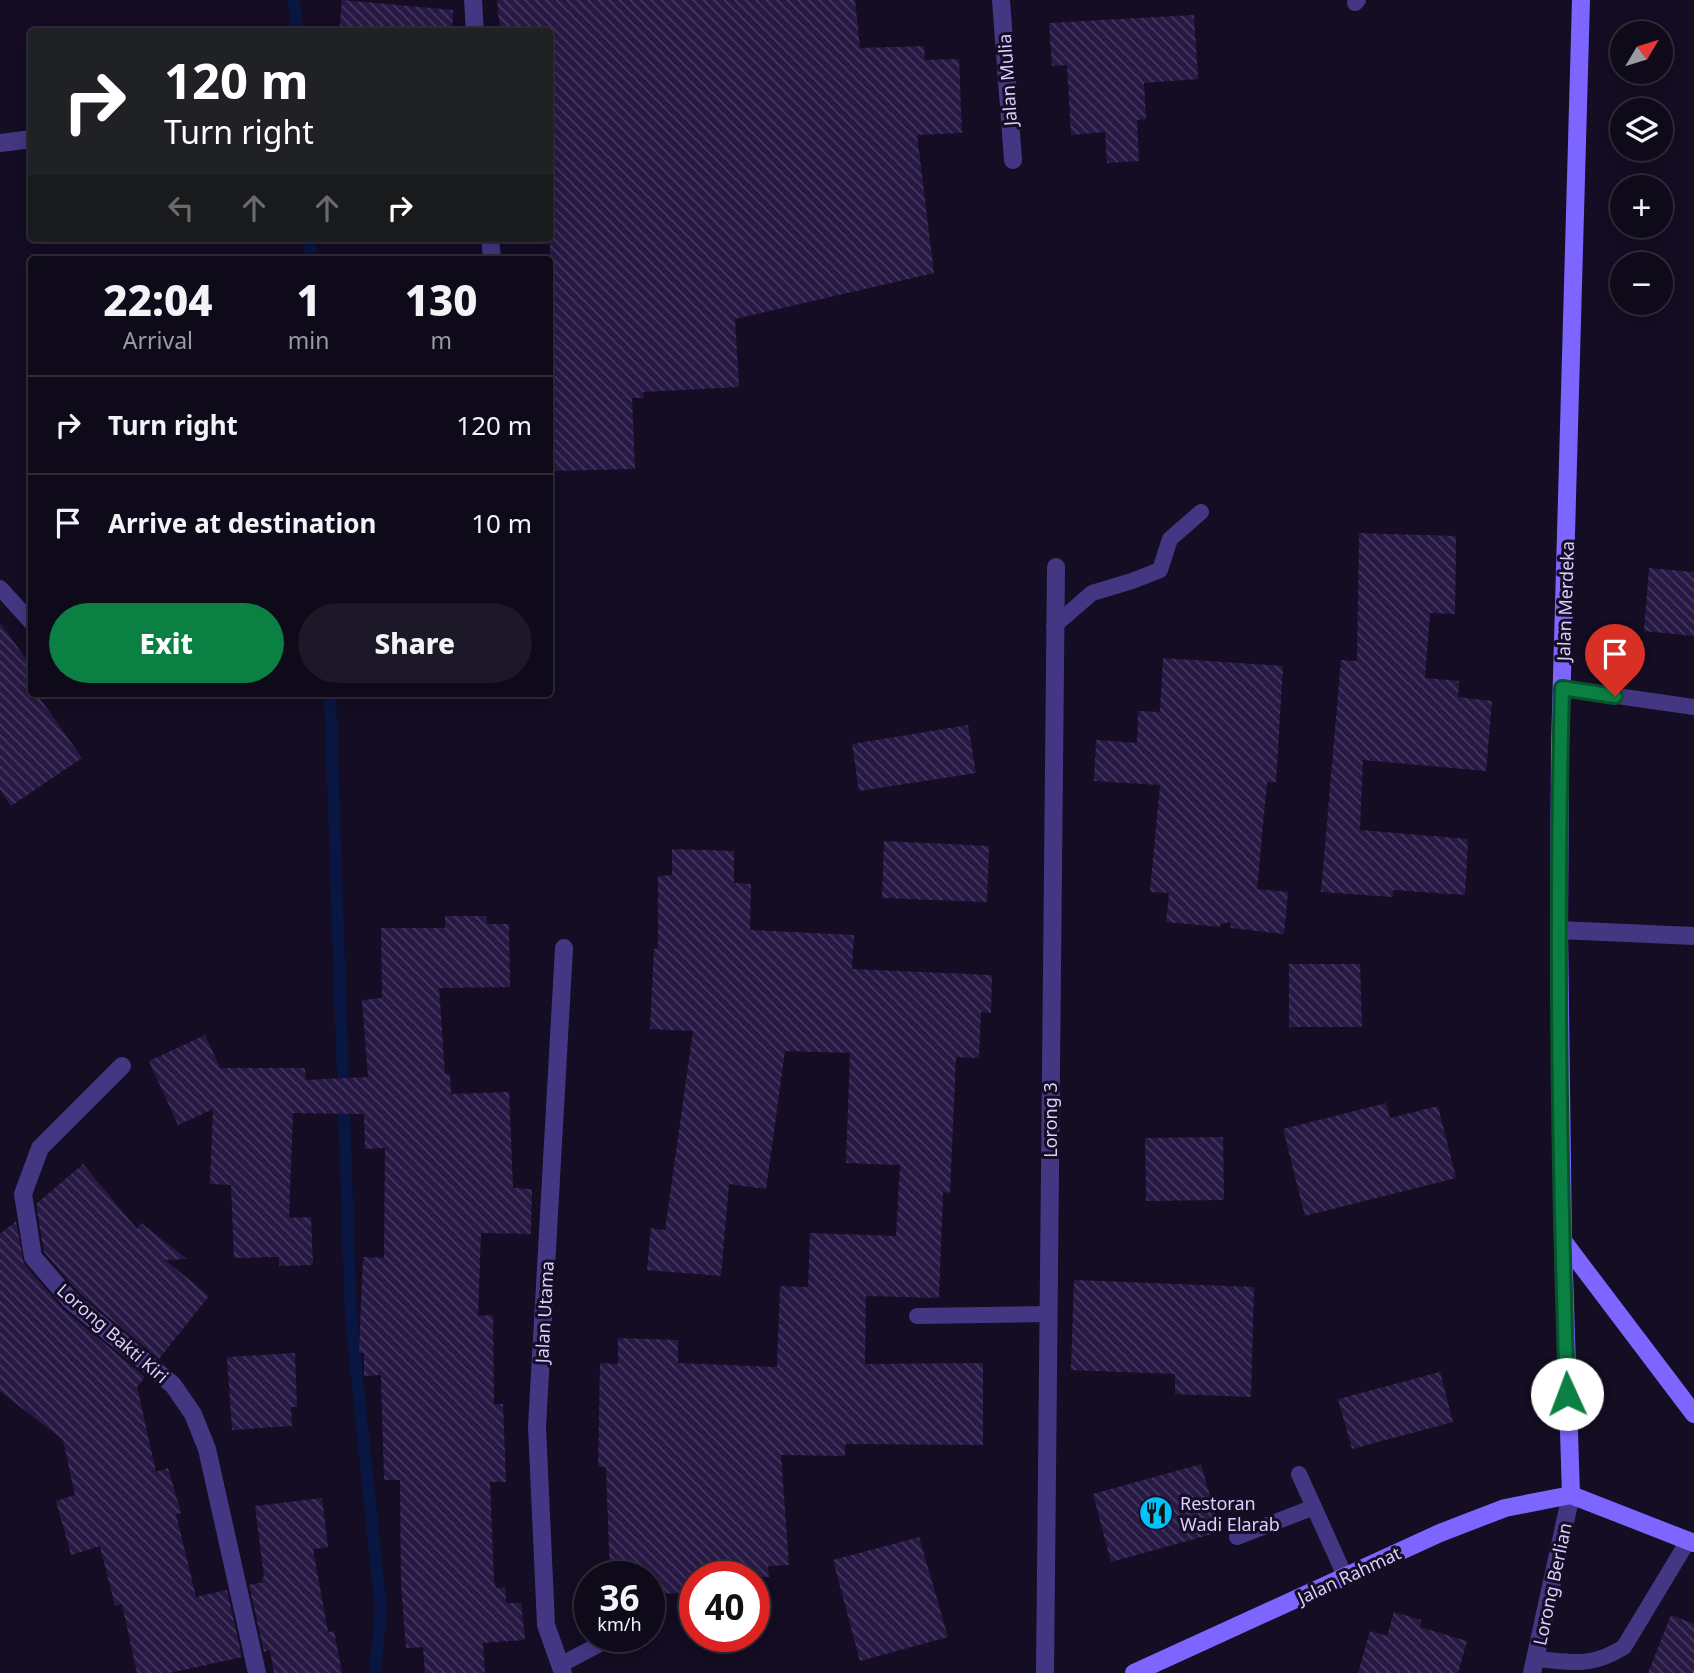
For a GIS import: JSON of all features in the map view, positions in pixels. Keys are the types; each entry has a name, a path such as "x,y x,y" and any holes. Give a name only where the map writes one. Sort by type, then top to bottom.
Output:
{"street":[{"path":"473,0 475,28"},
{"name":"Jalan Mulia","path":"1001,0 1013,160"},
{"name":"Jalan Merdeka","path":"1571,1495 1563,1241 1559,930 1562,688 1581,0"},
{"path":"0,143 28,140"},
{"name":"Lorong 3","path":"1045,1673 1056,567"},
{"path":"1559,930 1694,936"},
{"name":"Jalan Utama","path":"562,1669 546,1625 537,1427 564,948"},
{"name":"Lorong Bakti Kiri","path":"122,1066 40,1148 23,1194 33,1257 71,1300 173,1385 194,1414 207,1449 257,1673"},
{"path":"1563,1241 1694,1414"},
{"path":"1571,1495 1691,1542"},
{"name":"Jalan Rahmat","path":"1134,1673 1440,1533 1505,1508 1571,1495"},
{"name":"Lorong Berlian","path":"1534,1666 1571,1495"}],"lane":[{"path":"1054,626 1092,593 1160,570 1170,539 1201,512"},
{"path":"0,587 28,619"},
{"path":"1562,688 1694,707"},
{"path":"917,1316 1048,1314"},
{"path":"1298,1474 1345,1576"},
{"path":"1237,1537 1314,1507"},
{"path":"1534,1666 1586,1664 1624,1647 1691,1542"},
{"path":"562,1669 589,1652"}],"building":[{"path":"342,0 453,10 452,28 339,28"},
{"path":"497,0 855,0 860,48 924,46 925,60 959,59 962,133 917,135 934,273 735,319 739,387 643,392 644,398 632,398 635,469 553,471 553,256 550,256 550,242 553,242 553,28 500,28"},
{"path":"1194,15 1198,79 1144,83 1146,119 1137,120 1139,161 1107,163 1105,132 1071,135 1067,65 1052,66 1049,23"},
{"path":"1359,533 1456,536 1455,614 1430,613 1425,678 1459,681 1458,697 1492,701 1486,771 1363,760 1360,830 1468,839 1465,895 1393,890 1393,897 1321,892 1341,660 1357,661"},
{"path":"1649,568 1694,572 1694,636 1644,631"},
{"path":"0,623 28,662 28,697 39,697 82,758 11,806 0,790"},
{"path":"1163,658 1283,666 1276,782 1267,782 1257,889 1288,892 1284,934 1231,928 1230,922 1220,924 1220,927 1166,922 1169,893 1150,892 1160,785 1094,781 1096,740 1137,743 1138,711 1160,712"},
{"path":"968,725 976,773 859,791 852,744"},
{"path":"884,841 989,846 987,902 882,898"},
{"path":"672,849 734,851 734,883 751,884 750,930 854,935 852,969 992,975 991,1013 981,1012 979,1058 956,1057 950,1193 943,1192 939,1298 866,1296 865,1364 983,1363 983,1445 845,1444 845,1456 781,1455 789,1565 770,1566 770,1561 679,1561 679,1593 665,1594 665,1561 609,1561 606,1467 598,1467 600,1363 618,1364 618,1338 678,1340 678,1363 777,1367 780,1286 808,1287 810,1233 896,1236 900,1165 846,1163 850,1053 785,1051 766,1189 729,1184 721,1276 647,1270 651,1228 665,1230 693,1031 650,1029 654,949 658,949 658,876 672,875"},
{"path":"445,916 486,916 487,924 509,924 510,987 439,988 445,1074 450,1074 451,1094 509,1092 513,1188 532,1189 531,1234 481,1233 478,1316 493,1315 494,1404 503,1404 506,1482 490,1482 494,1581 496,1588 505,1587 506,1603 521,1603 525,1640 483,1643 485,1673 425,1673 423,1647 406,1648 401,1584 400,1480 384,1480 381,1375 364,1376 364,1353 359,1353 363,1257 384,1258 385,1148 365,1149 364,1114 293,1113 289,1218 311,1217 313,1265 279,1266 279,1257 234,1258 231,1185 210,1184 213,1109 178,1125 149,1061 205,1035 220,1068 305,1068 306,1080 368,1077 362,1000 382,998 381,928 445,928"},
{"path":"1289,964 1360,964 1362,1027 1289,1027"},
{"path":"1386,1103 1390,1118 1438,1106 1456,1178 1305,1216 1283,1129"},
{"path":"1223,1137 1224,1200 1146,1201 1145,1138"},
{"path":"83,1164 137,1229 141,1223 187,1259 165,1260 209,1296 159,1359 78,1292 44,1252 36,1204"},
{"path":"16,1221 24,1264 63,1309 145,1377 137,1387 156,1472 168,1468 181,1513 176,1514 196,1597 227,1590 242,1657 170,1673 137,1673 122,1604 115,1606 100,1546 71,1555 56,1501 75,1495 63,1440 0,1391 0,1234"},
{"path":"1074,1280 1254,1287 1251,1397 1175,1394 1175,1374 1071,1370"},
{"path":"295,1353 297,1407 291,1407 292,1426 232,1430 227,1357"},
{"path":"1440,1372 1453,1422 1352,1449 1338,1399"},
{"name":"Restoran Wadi Elarab","path":"1201,1464 1220,1532 1111,1562 1093,1494"},
{"path":"322,1498 328,1547 313,1549 328,1632 334,1631 342,1673 274,1673 270,1650 264,1652 249,1585 263,1582 264,1577 255,1506"},
{"path":"919,1537 948,1637 860,1661 833,1560"},
{"path":"1394,1612 1421,1620 1420,1627 1467,1641 1458,1673 1358,1673 1370,1631 1387,1636"},
{"path":"1671,1615 1694,1624 1694,1673 1648,1673"}],"waterway":[{"path":"294,0 297,28"},
{"path":"310,242 311,256"},
{"path":"330,697 351,1318 381,1611 375,1673"}],"place":[{"name":"Restoran Wadi Elarab","path":"1156,1513"}],"route":[{"path":"1567,1394 1559,930 1562,688 1615,696"}]}
